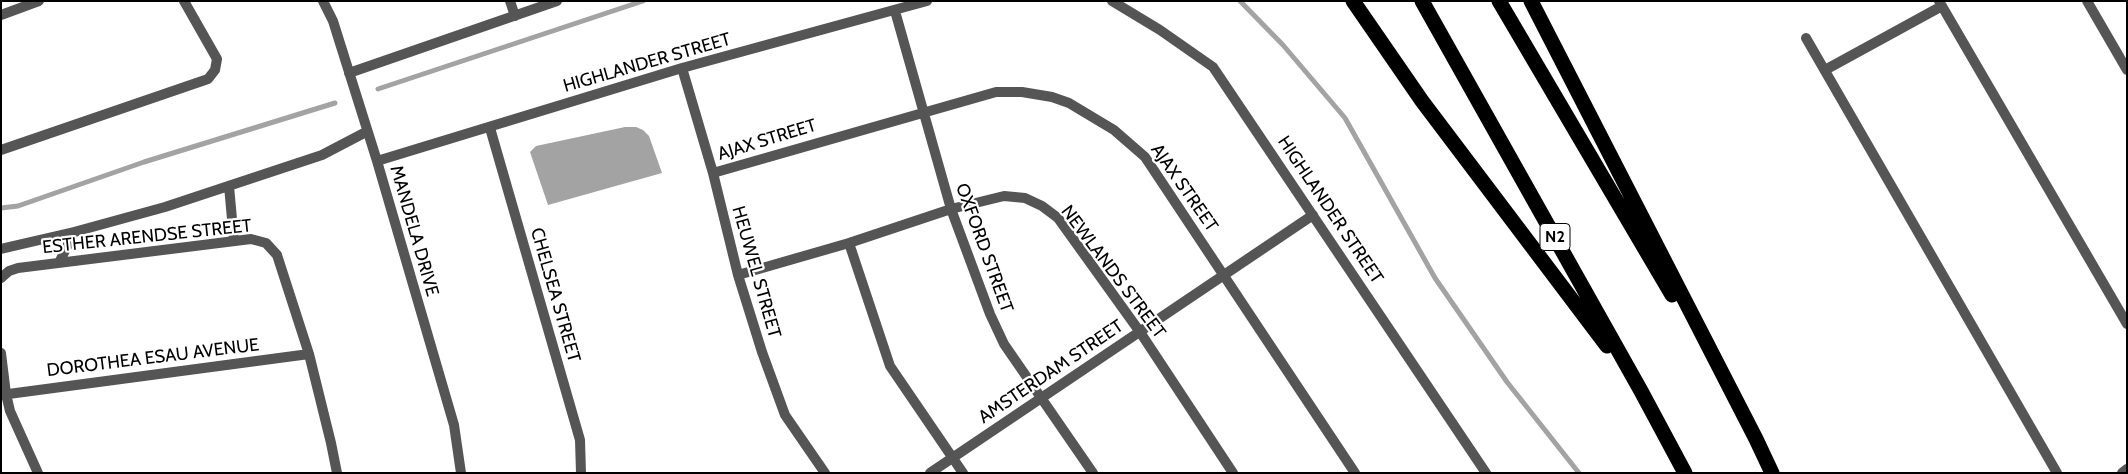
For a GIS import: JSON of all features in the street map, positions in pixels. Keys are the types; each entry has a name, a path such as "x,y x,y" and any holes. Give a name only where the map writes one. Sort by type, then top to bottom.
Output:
{"highway":[{"path":"1353,1 1422,101 1641,390"},
{"name":"N2","path":"1422,1 1641,390 1685,473"},
{"path":"1499,1 1756,439"},
{"path":"1531,1 1772,473"}],"street":[{"path":"1,15 38,1"},
{"path":"1,150 208,79 215,70 217,59 184,1"},
{"name":"MANDELA DRIVE","path":"323,1 333,21 366,132 377,161 454,425 461,473"},
{"path":"510,1 515,16"},
{"path":"350,78 430,44 557,1"},
{"name":"HIGHLANDER STREET","path":"377,161 682,68 927,1"},
{"name":"HIGHLANDER STREET","path":"1112,1 1160,30 1213,67 1481,471"},
{"path":"2087,1 2127,70"},
{"path":"1825,70 1941,3 2127,324"},
{"name":"OXFORD STREET","path":"895,11 951,209 990,314 1004,344 1092,473"},
{"path":"1806,38 2057,473"},
{"name":"HEUWEL STREET","path":"682,68 713,173 738,274 762,352 785,415 825,473"},
{"name":"AJAX STREET","path":"713,173 996,92 1022,92 1052,97 1090,114 1114,130 1145,157 1355,473"},
{"name":"CHELSEA STREET","path":"490,128 580,440 581,473"},
{"path":"1,249 74,232 166,207 322,155 366,132"},
{"path":"229,186 234,241"},
{"name":"NEWLANDS STREET","path":"738,274 849,243 951,209 1004,196 1026,198 1042,206 1058,218 1140,332 1233,473"},
{"name":"AMSTERDAM STREET","path":"930,473 1313,216"},
{"path":"58,263 74,232"},
{"name":"ESTHER ARENDSE STREET","path":"1,278 13,269 234,241 256,239 266,242 275,251 309,354 337,473"},
{"path":"849,243 890,366 963,473"},
{"path":"1,354 4,394 38,473"},
{"name":"DOROTHEA ESAU AVENUE","path":"4,394 309,354"},
{"path":"2122,473 2127,469"}],"shaded area":[{"path":"625,127 636,127 643,130 649,136 662,173 548,205 530,152 536,146"}],"waterway":[{"path":"378,89 643,1"},
{"path":"1240,1 1283,45 1345,118 1435,278 1507,382 1579,473"},
{"path":"1,208 18,206 144,162 335,103"}]}
